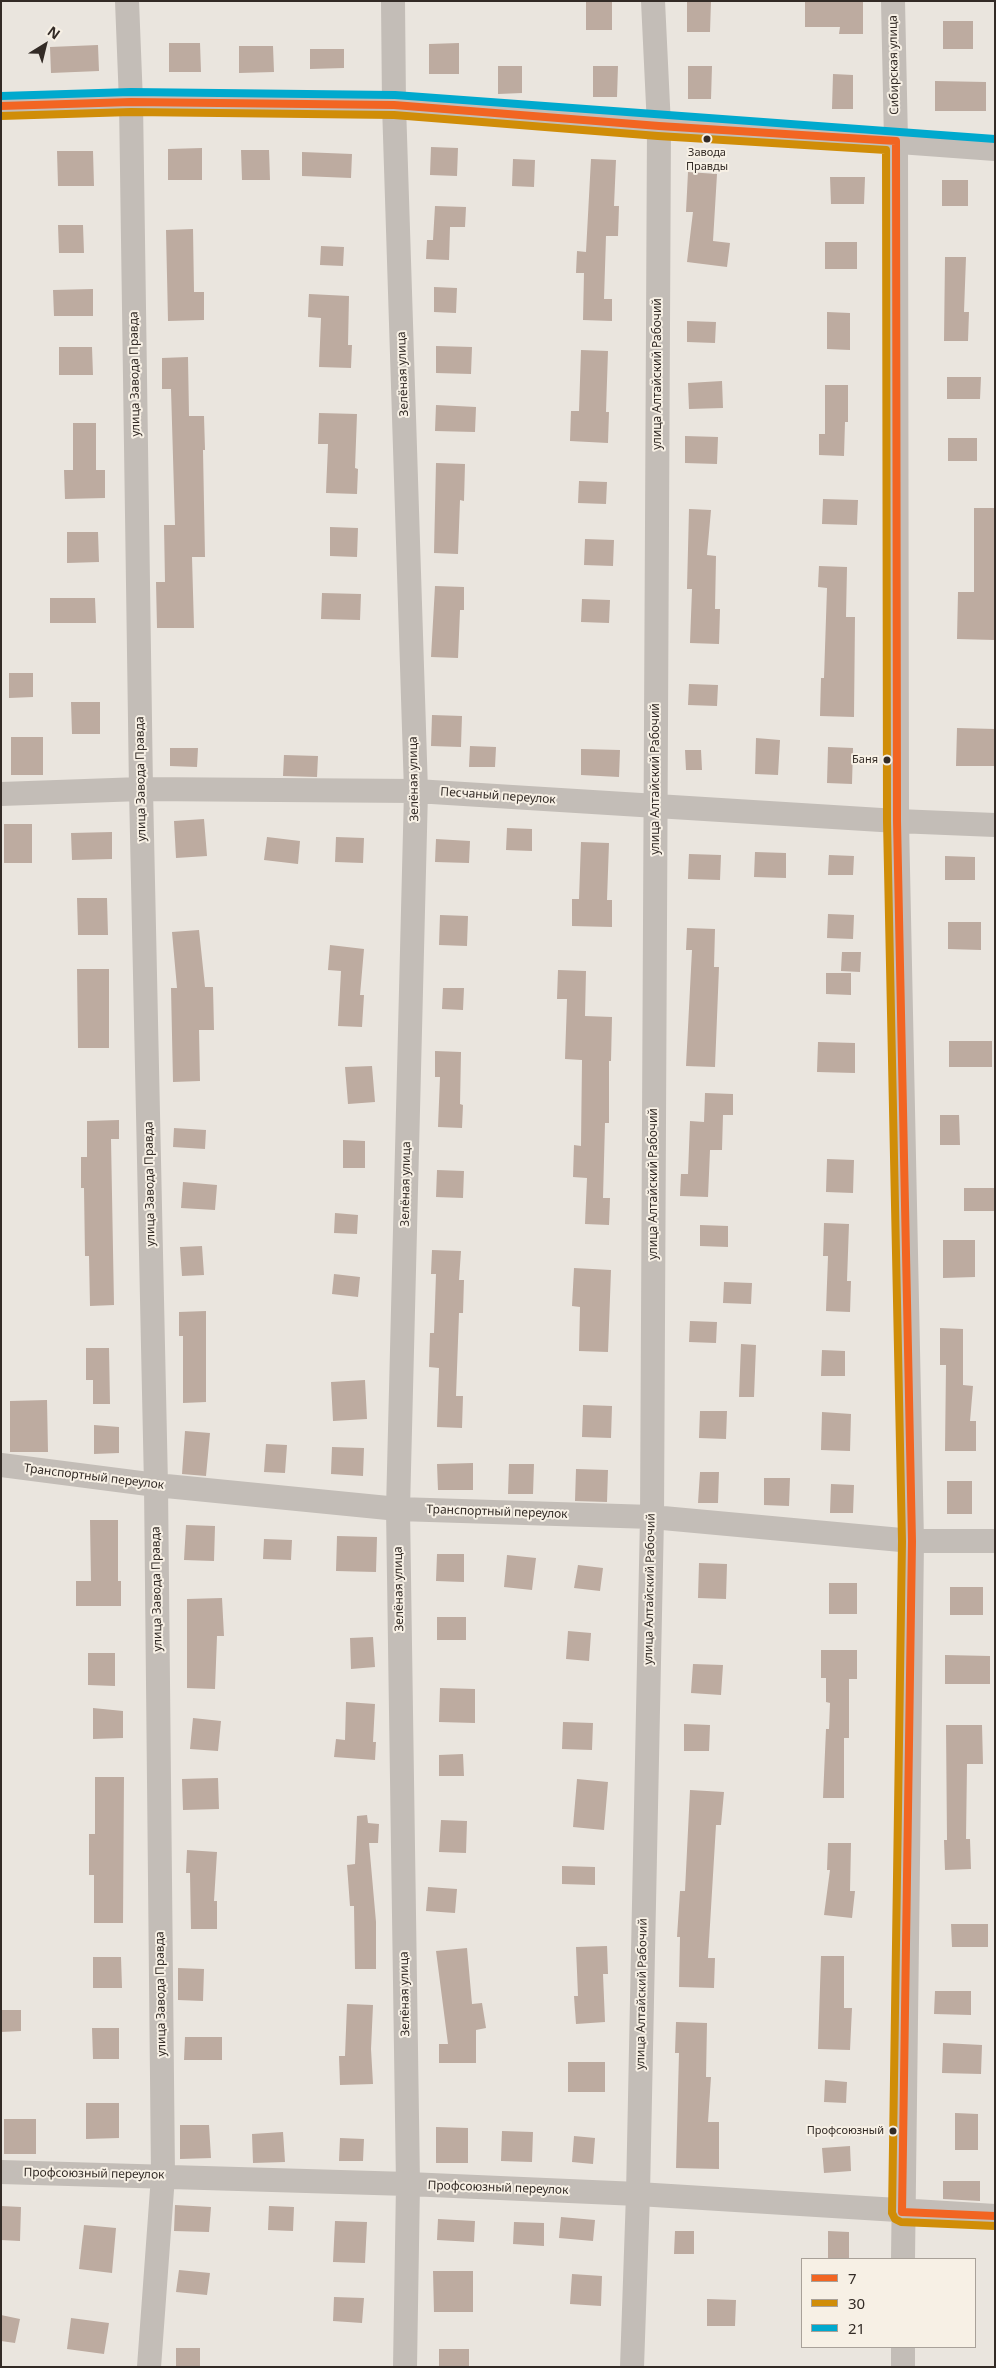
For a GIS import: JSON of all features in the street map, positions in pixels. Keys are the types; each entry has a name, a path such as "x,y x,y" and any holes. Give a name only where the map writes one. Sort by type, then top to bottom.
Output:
{"street":[{"name":"улица Завода Правда","path":"128,1 141,789 156,1485 163,2176 149,2367"},
{"name":"Зелёная улица","path":"393,1 394,105 416,790 398,1510 408,2184 405,2367"},
{"name":"улица Алтайский Рабочий","path":"632,2367 638,2194 652,1517 659,126 652,1"},
{"name":"Сибирская улица","path":"892,1 896,141 897,821 912,1541 902,2212 903,2258"},
{"path":"1,106 131,102 394,105 659,126 995,149"},
{"name":"Песчаный переулок","path":"1,794 141,789 416,790 897,821 995,824"},
{"name":"Транспортный переулок","path":"1,1465 156,1485 398,1510 652,1517 912,1541 995,1541"},
{"name":"Профсоюзный переулок","path":"1,2172 408,2184 638,2194 902,2212 995,2216"},
{"path":"903,2348 903,2367"}],"building":[{"path":"586,1 612,1 612,30 586,30"},
{"path":"687,1 711,1 710,32 687,32"},
{"path":"805,1 863,1 863,34 839,34 840,27 805,27"},
{"path":"943,21 973,21 973,49 943,49"},
{"path":"169,43 200,43 201,72 169,72"},
{"path":"459,43 459,74 429,74 429,44"},
{"path":"98,45 99,71 51,73 50,47"},
{"path":"239,46 273,46 274,72 239,73"},
{"path":"310,49 344,49 344,68 310,69"},
{"path":"498,66 522,66 522,93 498,94"},
{"path":"593,66 618,66 617,97 593,97"},
{"path":"688,66 712,66 711,99 688,99"},
{"path":"833,74 853,75 853,109 832,109"},
{"path":"935,81 986,82 986,111 935,111"},
{"path":"431,147 458,148 457,176 430,175"},
{"path":"202,148 202,180 168,180 168,149"},
{"path":"241,150 269,150 270,180 242,180"},
{"path":"57,151 93,151 94,186 58,186"},
{"path":"302,152 352,154 351,178 302,176"},
{"path":"513,159 535,160 534,187 512,186"},
{"path":"591,159 616,160 614,206 619,206 618,236 606,236 604,299 612,299 612,321 583,320 584,273 576,273 577,251 586,252"},
{"path":"688,172 717,174 713,241 730,243 727,267 687,262 693,212 686,212"},
{"path":"830,177 865,177 864,204 831,204"},
{"path":"942,180 968,180 968,206 942,206"},
{"path":"435,206 466,207 465,227 450,227 449,260 426,259 427,240 433,240"},
{"path":"58,225 83,225 84,253 59,253"},
{"path":"193,229 194,292 204,292 204,320 168,321 166,230"},
{"path":"825,242 857,242 857,269 825,269"},
{"path":"321,246 344,247 343,266 320,265"},
{"path":"945,257 966,257 964,312 969,312 968,341 944,341"},
{"path":"434,287 457,288 456,313 434,312"},
{"path":"93,289 93,316 54,316 53,290"},
{"path":"309,294 349,296 348,345 352,345 351,368 319,367 321,318 308,317"},
{"path":"827,312 850,313 850,350 827,349"},
{"path":"687,321 716,322 715,343 687,342"},
{"path":"436,346 472,347 471,374 436,373"},
{"path":"59,347 92,347 93,375 59,375"},
{"path":"581,350 608,351 606,412 609,412 608,443 570,441 571,411 579,411"},
{"path":"188,357 189,416 204,416 205,557 192,557 194,628 157,628 156,582 165,582 164,525 175,525 171,389 162,389 162,358"},
{"path":"947,377 981,377 980,399 947,399"},
{"path":"722,381 723,408 689,409 688,383"},
{"path":"825,385 848,385 848,422 845,422 844,456 819,455 819,434 825,434"},
{"path":"436,405 476,407 475,432 435,431"},
{"path":"319,413 357,414 355,468 358,469 357,494 326,493 328,444 318,444"},
{"path":"73,423 96,423 96,470 105,470 105,498 65,499 64,470 73,470"},
{"path":"685,436 718,437 717,464 685,463"},
{"path":"948,438 977,438 977,461 948,461"},
{"path":"436,463 465,464 464,501 460,500 458,554 434,553"},
{"path":"579,481 607,482 606,504 578,503"},
{"path":"823,499 858,500 857,525 822,524"},
{"path":"974,508 995,508 995,640 957,639 958,592 974,592"},
{"path":"689,509 711,510 707,555 716,556 715,609 720,609 719,644 690,643 692,589 687,589"},
{"path":"330,527 358,528 357,557 330,556"},
{"path":"67,532 98,532 99,562 67,563"},
{"path":"585,539 614,540 613,566 584,565"},
{"path":"819,566 847,567 846,617 855,617 854,717 820,716 821,678 824,678 827,588 818,587"},
{"path":"435,586 464,587 464,610 460,610 458,658 431,657"},
{"path":"322,593 361,594 360,620 321,619"},
{"path":"50,598 95,598 96,623 50,623"},
{"path":"582,599 610,600 609,623 581,622"},
{"path":"9,673 33,673 33,697 9,698"},
{"path":"689,684 718,685 717,706 688,705"},
{"path":"71,702 100,702 100,734 72,734"},
{"path":"432,715 462,716 461,747 431,746"},
{"path":"957,728 995,729 995,766 956,766"},
{"path":"11,737 43,737 43,775 11,775"},
{"path":"756,738 780,740 778,775 755,774"},
{"path":"470,746 496,747 495,767 469,767"},
{"path":"828,747 853,748 852,784 827,783"},
{"path":"170,748 198,748 197,767 170,766"},
{"path":"581,749 620,750 619,777 581,775"},
{"path":"685,750 701,750 702,770 686,770"},
{"path":"284,755 318,756 317,777 283,776"},
{"path":"204,819 207,856 176,858 174,821"},
{"path":"4,824 32,824 32,863 4,863"},
{"path":"507,828 532,829 532,851 506,850"},
{"path":"112,832 112,859 72,860 71,833"},
{"path":"267,837 300,841 298,864 264,860"},
{"path":"336,837 364,838 363,863 335,862"},
{"path":"436,839 470,841 469,863 435,862"},
{"path":"581,842 609,843 607,900 612,900 612,927 572,926 572,899 579,899"},
{"path":"755,852 786,853 786,878 754,877"},
{"path":"689,854 721,855 720,880 688,879"},
{"path":"829,855 854,856 853,875 828,875"},
{"path":"945,856 975,857 975,880 945,880"},
{"path":"77,898 107,898 108,935 78,935"},
{"path":"828,914 854,915 853,939 827,938"},
{"path":"440,915 468,916 467,946 439,945"},
{"path":"948,922 981,922 981,950 948,949"},
{"path":"687,928 715,929 714,967 719,967 715,1067 686,1066 692,950 686,950"},
{"path":"199,930 205,987 213,987 214,1030 199,1030 200,1081 173,1082 171,988 177,988 172,932"},
{"path":"330,945 364,949 360,995 364,995 362,1027 338,1026 341,971 328,970"},
{"path":"842,952 861,952 860,972 841,971"},
{"path":"77,969 109,969 109,1048 78,1048"},
{"path":"558,970 586,971 585,1016 612,1017 611,1061 609,1061 609,1123 605,1123 603,1198 610,1198 609,1225 585,1224 587,1178 573,1177 574,1145 581,1146 582,1060 565,1059 567,999 557,999"},
{"path":"826,973 851,973 851,995 826,994"},
{"path":"443,988 464,988 463,1010 442,1009"},
{"path":"949,1041 992,1041 992,1067 949,1067"},
{"path":"818,1042 855,1043 855,1073 817,1072"},
{"path":"435,1051 461,1052 460,1104 463,1105 462,1128 438,1127 440,1077 435,1077"},
{"path":"372,1066 375,1102 348,1104 345,1067"},
{"path":"705,1093 733,1094 733,1115 723,1115 722,1150 710,1150 708,1197 680,1196 681,1174 688,1174 690,1121 704,1122"},
{"path":"940,1115 959,1115 960,1145 940,1145"},
{"path":"119,1120 119,1139 111,1139 114,1305 90,1306 89,1256 85,1256 84,1188 81,1188 81,1157 87,1157 87,1121"},
{"path":"174,1128 206,1130 205,1149 173,1147"},
{"path":"343,1140 365,1141 365,1168 343,1168"},
{"path":"827,1159 854,1160 853,1193 826,1192"},
{"path":"437,1170 464,1171 463,1198 436,1197"},
{"path":"183,1182 217,1185 215,1210 181,1208"},
{"path":"964,1188 995,1188 995,1211 964,1211"},
{"path":"335,1213 358,1215 357,1234 334,1233"},
{"path":"824,1223 849,1224 847,1281 851,1281 850,1312 826,1311 828,1256 823,1256"},
{"path":"700,1225 728,1226 728,1247 700,1246"},
{"path":"943,1240 975,1240 975,1277 943,1278"},
{"path":"202,1246 204,1275 182,1276 180,1247"},
{"path":"432,1250 461,1251 459,1280 464,1280 463,1313 459,1313 456,1396 463,1396 462,1428 437,1427 439,1368 429,1367 430,1333 434,1333 436,1274 431,1274"},
{"path":"574,1268 611,1270 608,1352 579,1351 580,1307 572,1306"},
{"path":"334,1274 360,1277 358,1297 332,1294"},
{"path":"724,1282 752,1283 751,1304 723,1303"},
{"path":"206,1311 206,1402 183,1403 183,1336 179,1336 179,1312"},
{"path":"690,1321 717,1322 716,1343 689,1342"},
{"path":"940,1328 963,1329 963,1385 973,1386 970,1421 976,1421 976,1451 945,1451 946,1365 940,1365"},
{"path":"741,1344 756,1345 754,1397 739,1397"},
{"path":"86,1348 109,1348 110,1404 93,1404 93,1380 86,1380"},
{"path":"822,1350 845,1351 845,1376 821,1376"},
{"path":"365,1380 367,1419 333,1421 331,1382"},
{"path":"47,1400 48,1452 10,1452 10,1401"},
{"path":"583,1405 612,1406 611,1438 582,1437"},
{"path":"700,1411 727,1411 726,1439 699,1438"},
{"path":"822,1412 851,1414 850,1451 821,1450"},
{"path":"94,1425 119,1427 119,1453 94,1454"},
{"path":"185,1431 210,1433 206,1476 182,1474"},
{"path":"266,1444 287,1445 285,1473 264,1472"},
{"path":"332,1447 364,1448 363,1476 331,1474"},
{"path":"473,1463 473,1490 438,1490 437,1464"},
{"path":"509,1464 534,1464 533,1494 508,1494"},
{"path":"576,1469 608,1470 607,1502 575,1501"},
{"path":"700,1472 719,1472 718,1503 698,1503"},
{"path":"764,1478 790,1478 789,1506 764,1505"},
{"path":"947,1481 972,1481 972,1514 947,1514"},
{"path":"831,1484 854,1485 853,1513 830,1513"},
{"path":"90,1520 118,1520 118,1581 121,1581 121,1606 76,1606 76,1581 91,1581"},
{"path":"186,1525 215,1526 214,1561 184,1560"},
{"path":"337,1536 377,1537 376,1572 336,1571"},
{"path":"264,1539 292,1540 291,1560 263,1559"},
{"path":"437,1554 464,1554 464,1582 436,1581"},
{"path":"507,1555 536,1558 532,1590 504,1587"},
{"path":"699,1563 727,1564 726,1599 698,1598"},
{"path":"578,1565 603,1568 600,1591 574,1588"},
{"path":"829,1583 857,1583 857,1614 829,1614"},
{"path":"950,1587 983,1587 983,1615 950,1615"},
{"path":"222,1598 224,1636 217,1636 215,1689 187,1688 187,1599"},
{"path":"437,1617 466,1617 466,1640 437,1640"},
{"path":"568,1631 591,1633 589,1661 566,1659"},
{"path":"373,1637 375,1667 351,1669 350,1638"},
{"path":"821,1650 857,1650 857,1679 849,1679 849,1738 844,1738 844,1798 823,1798 826,1729 829,1729 830,1703 826,1702 826,1678 821,1678"},
{"path":"88,1653 115,1653 115,1686 88,1685"},
{"path":"945,1655 990,1656 990,1684 945,1684"},
{"path":"693,1664 723,1665 721,1695 691,1693"},
{"path":"440,1688 475,1689 475,1723 439,1722"},
{"path":"346,1702 375,1704 373,1742 376,1742 375,1760 334,1757 336,1739 345,1740"},
{"path":"93,1708 123,1711 123,1738 93,1739"},
{"path":"193,1718 221,1721 218,1751 190,1749"},
{"path":"563,1722 593,1723 592,1750 562,1749"},
{"path":"684,1724 710,1725 709,1751 684,1751"},
{"path":"946,1725 982,1725 983,1764 967,1764 966,1839 970,1839 971,1869 945,1870 944,1840 947,1840"},
{"path":"463,1754 464,1776 439,1776 439,1755"},
{"path":"95,1777 124,1777 123,1923 94,1923 94,1875 89,1875 89,1834 95,1834"},
{"path":"218,1778 219,1809 183,1810 182,1779"},
{"path":"577,1779 608,1782 604,1830 573,1827"},
{"path":"690,1790 724,1792 721,1825 716,1825 708,1958 715,1958 714,1988 679,1987 680,1937 677,1937 680,1891 685,1891"},
{"path":"367,1815 368,1823 379,1824 378,1843 369,1843 376,1922 376,1969 355,1969 354,1906 350,1906 347,1865 355,1864 357,1816"},
{"path":"441,1820 467,1821 466,1853 439,1852"},
{"path":"828,1843 851,1843 850,1891 855,1891 852,1918 824,1915 830,1870 827,1870"},
{"path":"187,1850 217,1852 214,1901 217,1901 217,1929 191,1929 190,1873 186,1873"},
{"path":"562,1866 595,1867 595,1885 562,1884"},
{"path":"428,1887 457,1889 455,1913 426,1911"},
{"path":"951,1924 988,1924 988,1947 952,1947"},
{"path":"607,1946 608,1974 603,1974 605,2022 576,2024 574,1996 578,1996 576,1947"},
{"path":"467,1948 472,2004 482,2003 486,2028 476,2030 476,2063 439,2063 439,2044 448,2044 436,1951"},
{"path":"821,1956 844,1956 844,2008 852,2008 850,2050 818,2049"},
{"path":"93,1957 121,1957 122,1988 93,1988"},
{"path":"178,1968 204,1969 203,2001 178,2000"},
{"path":"935,1991 971,1991 971,2015 934,2014"},
{"path":"347,2004 373,2005 371,2049 373,2084 340,2085 339,2056 345,2056"},
{"path":"1,2010 21,2010 21,2031 1,2032"},
{"path":"676,2022 707,2023 706,2077 711,2077 708,2122 719,2122 719,2169 676,2168 679,2053 675,2053"},
{"path":"92,2028 119,2028 119,2059 93,2059"},
{"path":"185,2037 222,2037 222,2060 184,2060"},
{"path":"943,2043 982,2045 981,2074 942,2073"},
{"path":"568,2062 605,2062 605,2092 568,2092"},
{"path":"825,2080 847,2082 846,2103 824,2102"},
{"path":"86,2103 119,2103 119,2138 86,2139"},
{"path":"955,2113 978,2114 978,2150 955,2150"},
{"path":"4,2119 36,2119 36,2154 4,2154"},
{"path":"180,2125 209,2125 211,2158 180,2159"},
{"path":"436,2127 468,2128 468,2163 436,2163"},
{"path":"502,2131 533,2132 532,2162 501,2161"},
{"path":"283,2132 285,2162 253,2163 252,2134"},
{"path":"574,2136 595,2138 593,2164 572,2162"},
{"path":"340,2138 364,2139 363,2161 339,2161"},
{"path":"850,2146 851,2171 824,2173 822,2148"},
{"path":"943,2181 980,2181 980,2201 943,2199"},
{"path":"175,2205 211,2207 209,2232 174,2231"},
{"path":"1,2206 21,2207 20,2241 1,2240"},
{"path":"269,2206 294,2207 293,2231 268,2230"},
{"path":"561,2217 595,2220 593,2241 559,2238"},
{"path":"438,2219 475,2221 474,2242 437,2240"},
{"path":"335,2221 367,2222 365,2263 333,2262"},
{"path":"514,2222 544,2223 544,2246 513,2244"},
{"path":"84,2225 116,2228 112,2273 79,2269"},
{"path":"675,2231 694,2231 694,2254 674,2254"},
{"path":"828,2231 849,2232 849,2258 828,2258"},
{"path":"179,2270 210,2273 207,2295 176,2292"},
{"path":"433,2271 473,2271 473,2312 434,2312"},
{"path":"572,2274 602,2276 601,2306 570,2304"},
{"path":"334,2297 364,2298 362,2323 333,2321"},
{"path":"707,2299 736,2300 735,2326 707,2326"},
{"path":"1,2315 20,2319 15,2343 1,2341"},
{"path":"71,2318 109,2323 104,2354 67,2349"},
{"path":"176,2348 200,2348 200,2367 176,2367"},
{"path":"439,2349 469,2349 469,2367 439,2367"}],"transit line":[{"name":"21","path":"1,96 131,92 395,95 995,139"},
{"name":"7","path":"1,106 131,102 394,105 659,126 896,141 897,821 912,1541 902,2212 995,2216"},
{"name":"30","path":"1,116 131,112 394,115 658,136 886,150 887,821 902,1541 892,2213 895,2219 901,2222 995,2226"}],"place":[{"name":"Завода Правды","path":"707,139"},
{"name":"Баня","path":"887,760"},
{"name":"Профсоюзный","path":"893,2131"}]}
